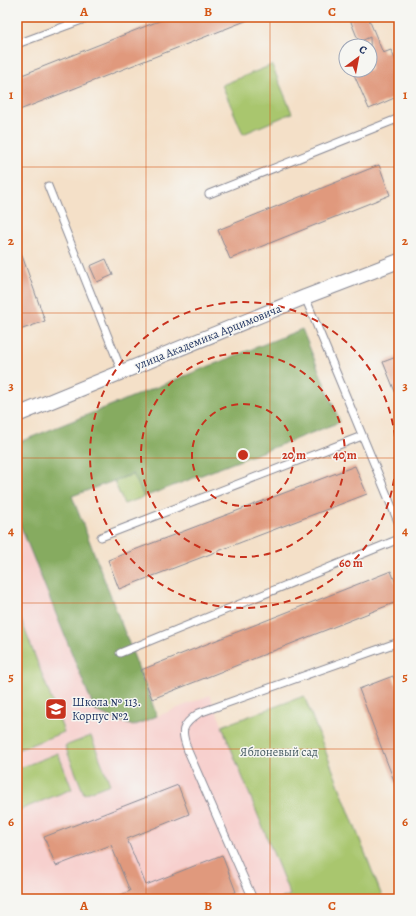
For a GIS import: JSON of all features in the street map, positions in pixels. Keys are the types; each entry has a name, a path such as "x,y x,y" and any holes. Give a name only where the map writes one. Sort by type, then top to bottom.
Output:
{"street":[{"name":"улица Академика Арцимовича","path":"17,415 305,297 399,261"}],"lane":[{"path":"17,44 90,17"},
{"path":"209,194 397,119 399,125"},
{"path":"48,186 122,372"},
{"path":"305,297 399,524"},
{"path":"101,537 362,436"},
{"path":"120,653 399,539"},
{"path":"252,899 182,735 188,721 199,713 399,642"}],"shaded area":[{"name":"Школа № 113. Корпус №2","path":"17,517 95,711 133,726 210,695 290,895 280,899 17,899"}],"green space":[{"path":"272,65 292,113 243,134 222,85"},
{"path":"302,329 340,422 144,497 133,474 72,496 157,716 133,726 95,711 17,517 17,443"},
{"path":"134,474 144,497 124,504 114,481"},
{"path":"17,609 64,732 17,750"},
{"name":"Яблоневый сад","path":"304,696 383,899 280,899 290,895 222,726"},
{"path":"91,736 110,784 84,794 65,746"},
{"path":"58,753 72,789 17,811 17,769"}],"building":[{"path":"169,17 253,18 17,111 17,77"},
{"path":"349,17 368,17 377,38 357,38"},
{"path":"378,41 383,53 391,50 399,68 399,96 369,109 355,78 378,78"},
{"path":"379,165 390,195 230,259 218,230"},
{"path":"19,247 45,321 17,331 17,248"},
{"path":"106,259 113,275 97,282 90,266"},
{"path":"399,356 399,399 398,399 383,362"},
{"path":"355,466 367,494 119,589 108,560"},
{"path":"391,571 399,591 399,601 152,699 141,670"},
{"path":"393,676 399,692 398,791 359,689"},
{"path":"178,785 189,814 127,839 146,885 222,855 236,892 219,899 112,899 130,891 111,845 56,866 44,837"}],"place":[{"name":"Школа № 113. Корпус №2","path":"56,709"}]}
